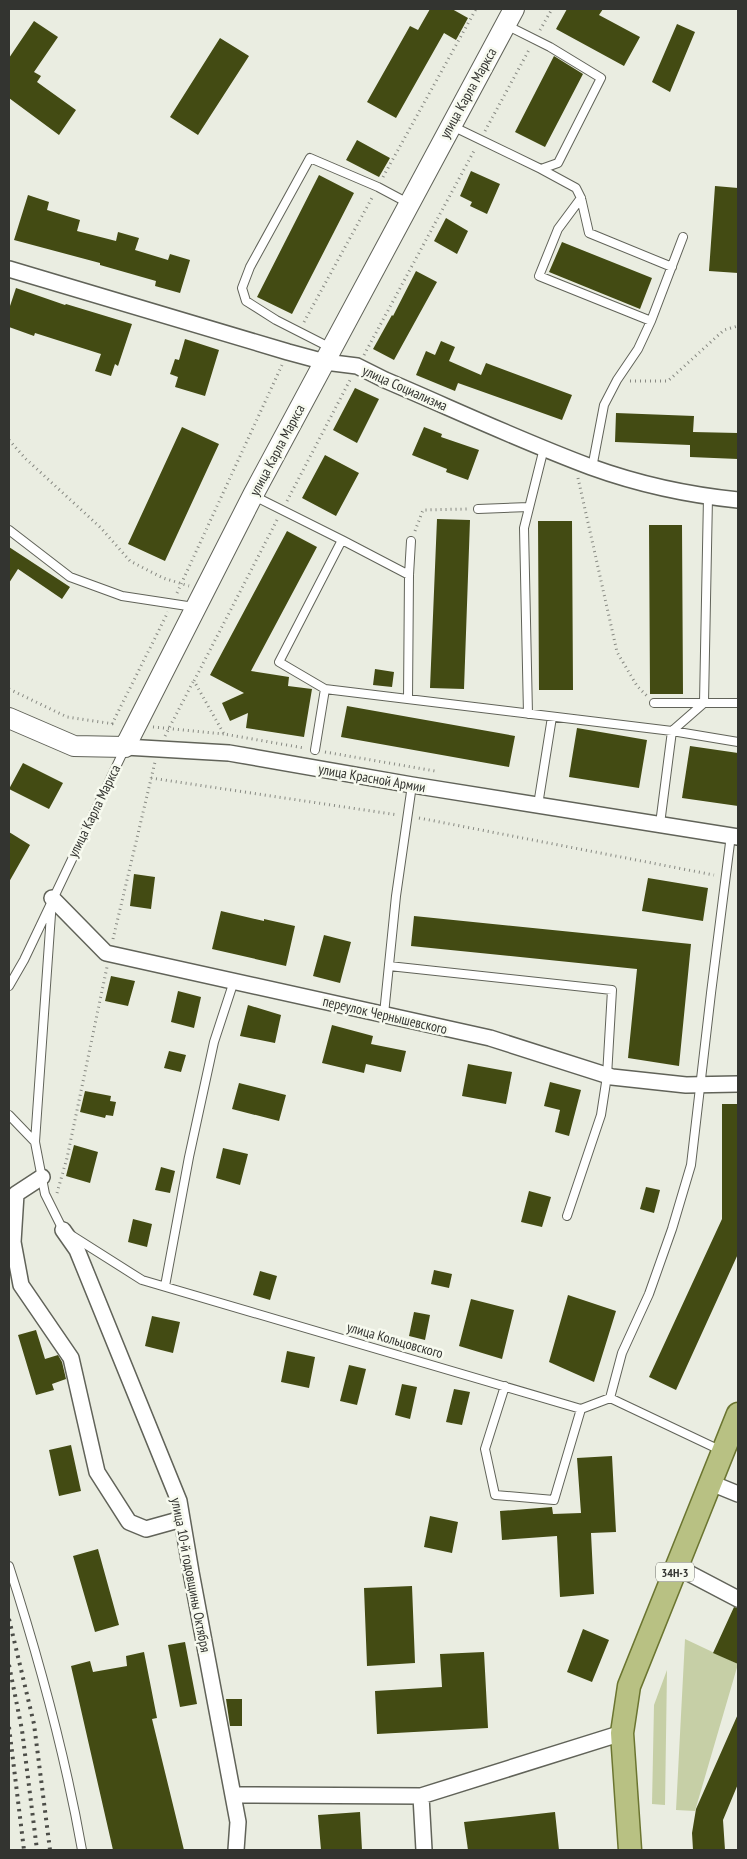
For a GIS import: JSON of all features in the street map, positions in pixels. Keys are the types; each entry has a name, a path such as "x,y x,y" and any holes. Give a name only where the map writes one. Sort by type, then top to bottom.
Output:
{"main road":[{"name":"улица Карла Маркса","path":"125,747 253,495 510,17"},
{"name":"улица Красной Армии","path":"9,718 74,746 125,747"},
{"name":"34Н-3","path":"630,1850 622,1733 629,1686 738,1414"}],"street":[{"name":"улица Социализма","path":"9,270 328,355 592,468 661,488 708,497 738,500"},
{"name":"улица Красной Армии","path":"125,747 230,754 735,836"},
{"name":"переулок Чернышевского","path":"52,898 106,953 490,1038 608,1076 686,1085 738,1084"},
{"path":"42,1177 16,1194 13,1242 16,1259 21,1286 71,1358 96,1472 128,1522 146,1529 182,1519"},
{"name":"улица 10-й годовщины Октября","path":"63,1230 80,1259 179,1501 238,1822 236,1850"},
{"path":"711,1483 738,1494"},
{"path":"677,1567 738,1599"},
{"path":"233,1795 421,1796 622,1733"},
{"path":"421,1796 424,1850"}],"lane":[{"path":"510,17 535,40 601,78 558,163 541,169"},
{"path":"450,126 541,169 576,188 582,198 589,233 672,267"},
{"path":"328,355 246,301 242,288 250,267 310,158 378,187 409,204"},
{"path":"582,198 558,230 539,276 652,321"},
{"path":"592,468 604,405 617,380 638,350 652,321 683,237"},
{"path":"528,714 524,528 544,448"},
{"path":"253,495 409,574"},
{"path":"660,824 672,732 704,703 708,497"},
{"path":"478,509 529,507"},
{"path":"9,530 70,577 122,596 200,599"},
{"path":"342,540 279,662 325,689 672,732 738,742"},
{"path":"408,700 411,541"},
{"path":"315,750 325,689"},
{"path":"654,703 738,703"},
{"path":"538,805 552,717"},
{"name":"улица Карла Маркса","path":"9,986 24,960 125,747"},
{"path":"384,1014 396,896 412,785"},
{"path":"610,1398 622,1353 649,1294 691,1165 726,877 735,836"},
{"name":"улица Карла Маркса","path":"52,898 35,1142 45,1194 63,1230"},
{"path":"389,966 612,990 608,1076 601,1115 566,1216"},
{"path":"165,1286 189,1157 214,1042 234,981"},
{"path":"9,1115 35,1142"},
{"name":"улица Кольцовского","path":"63,1230 142,1280 581,1409"},
{"path":"506,1386 485,1449 495,1495 554,1500 581,1409 610,1398 723,1451"},
{"path":"9,1566 47,1698 74,1804 82,1850"}],"path":[{"path":"224,734 194,681 357,366 552,9"},
{"path":"617,380 668,381 724,330 738,326"},
{"path":"9,440 26,459 100,528 130,561 200,599"},
{"path":"575,461 617,652 637,686 654,703"},
{"path":"411,541 423,510 478,509"},
{"path":"9,688 67,717 135,726 224,734 442,773"},
{"path":"151,778 407,816 726,877"}],"green space":[{"path":"685,1639 738,1664 695,1811 676,1810"},
{"path":"667,1670 665,1805 652,1804 654,1705"}],"building":[{"path":"430,9 452,9 468,18 456,40 444,33 396,118 367,102 410,26 418,30"},
{"path":"567,9 603,9 599,15 640,37 624,66 556,29"},
{"path":"34,21 58,37 34,72 41,76 37,82 76,110 59,135 9,98 9,58"},
{"path":"677,24 695,32 670,92 652,82"},
{"path":"220,38 249,56 198,135 170,117"},
{"path":"554,56 583,74 545,147 515,132"},
{"path":"357,140 390,158 379,177 346,160"},
{"path":"471,171 500,184 487,214 470,206 472,202 460,196"},
{"path":"319,175 354,193 292,314 257,297"},
{"path":"715,186 738,188 738,273 709,271"},
{"path":"28,195 49,202 47,210 80,220 77,231 116,241 118,232 139,238 135,250 168,260 170,254 190,260 180,293 155,286 156,281 100,265 100,263 14,240"},
{"path":"446,218 468,231 457,254 434,241"},
{"path":"562,242 652,278 640,309 549,272"},
{"path":"416,271 437,282 394,360 373,349 393,316"},
{"path":"16,288 65,305 132,324 118,366 115,364 111,376 95,371 101,354 35,333 34,336 9,327 9,309"},
{"path":"185,339 219,350 205,396 175,387 178,377 170,374 175,359 179,360"},
{"path":"441,341 455,347 449,361 481,375 486,363 572,395 562,420 458,383 455,391 416,375 426,351 435,355"},
{"path":"355,388 379,399 357,443 333,430"},
{"path":"616,413 694,416 693,432 738,433 738,459 690,457 690,445 615,442"},
{"path":"182,427 219,444 165,561 128,544"},
{"path":"424,427 442,434 441,437 479,450 468,480 446,472 447,469 412,455"},
{"path":"325,455 359,473 336,516 302,498"},
{"path":"437,519 470,520 464,689 430,688"},
{"path":"538,521 572,521 573,690 539,690"},
{"path":"649,525 682,525 683,694 650,694"},
{"path":"287,531 317,547 251,671 289,677 288,686 312,689 304,737 246,728 248,713 230,721 222,703 244,693 210,675"},
{"path":"9,547 70,587 62,599 18,569 9,583"},
{"path":"375,669 394,672 392,687 373,685"},
{"path":"347,706 515,736 509,767 341,737"},
{"path":"577,728 647,740 639,788 569,777"},
{"path":"690,746 738,753 738,806 682,798"},
{"path":"23,763 63,783 49,809 9,789"},
{"path":"9,832 30,845 9,882"},
{"path":"134,874 155,877 151,909 130,906"},
{"path":"648,878 708,888 703,921 642,911"},
{"path":"221,911 295,926 286,966 212,949"},
{"path":"414,916 691,944 679,1066 628,1058 637,969 411,946"},
{"path":"324,935 351,942 340,983 313,976"},
{"path":"111,976 135,981 128,1006 105,1001"},
{"path":"178,991 201,997 194,1028 171,1022"},
{"path":"248,1005 281,1015 275,1043 240,1036"},
{"path":"332,1025 373,1036 371,1044 406,1051 401,1072 366,1064 364,1073 322,1063"},
{"path":"169,1051 186,1055 181,1072 164,1068"},
{"path":"468,1064 512,1072 506,1104 462,1096"},
{"path":"550,1082 581,1090 569,1136 555,1132 560,1110 544,1106"},
{"path":"239,1083 286,1095 279,1121 232,1109"},
{"path":"85,1091 111,1096 110,1101 116,1102 113,1116 106,1115 105,1118 80,1112"},
{"path":"722,1104 738,1104 738,1254 676,1390 649,1377 722,1219"},
{"path":"74,1145 98,1152 90,1183 66,1176"},
{"path":"223,1148 248,1154 240,1185 216,1178"},
{"path":"161,1167 175,1171 170,1193 155,1190"},
{"path":"646,1187 660,1190 654,1213 640,1209"},
{"path":"529,1191 551,1197 542,1227 521,1222"},
{"path":"133,1219 152,1224 147,1247 128,1242"},
{"path":"434,1270 452,1274 449,1288 431,1284"},
{"path":"260,1271 277,1276 270,1300 253,1295"},
{"path":"568,1295 616,1311 594,1382 549,1362"},
{"path":"471,1299 514,1310 502,1359 459,1346"},
{"path":"414,1312 430,1315 425,1340 409,1336"},
{"path":"152,1316 180,1322 173,1353 145,1346"},
{"path":"36,1330 45,1359 58,1355 62,1362 66,1379 52,1384 54,1390 36,1395 18,1335"},
{"path":"287,1351 315,1357 309,1388 281,1382"},
{"path":"349,1365 366,1369 357,1405 340,1401"},
{"path":"402,1384 417,1387 410,1419 395,1415"},
{"path":"454,1389 470,1392 462,1425 446,1422"},
{"path":"71,1445 81,1491 59,1496 49,1450"},
{"path":"612,1456 616,1532 591,1533 594,1594 560,1597 557,1536 502,1540 500,1511 552,1507 553,1514 581,1513 577,1458"},
{"path":"430,1516 458,1522 452,1553 424,1547"},
{"path":"98,1549 119,1625 95,1632 73,1556"},
{"path":"412,1586 415,1663 367,1666 364,1588"},
{"path":"734,1607 738,1608 738,1664 713,1653"},
{"path":"583,1629 609,1640 592,1682 567,1672"},
{"path":"185,1642 197,1704 180,1707 168,1645"},
{"path":"144,1652 157,1718 152,1719 184,1850 113,1850 71,1666 90,1661 93,1672 127,1666 126,1656"},
{"path":"484,1652 488,1728 377,1734 375,1691 442,1687 440,1654"},
{"path":"226,1699 242,1699 242,1726 230,1726"},
{"path":"738,1714 738,1784 723,1820 725,1850 693,1850 692,1833 696,1809"},
{"path":"360,1812 362,1850 321,1850 318,1815"},
{"path":"555,1812 559,1850 468,1850 464,1822"}],"railway":[{"path":"9,1619 34,1724 50,1850"},
{"path":"9,1665 22,1730 37,1850"},
{"path":"9,1727 24,1850"}]}
